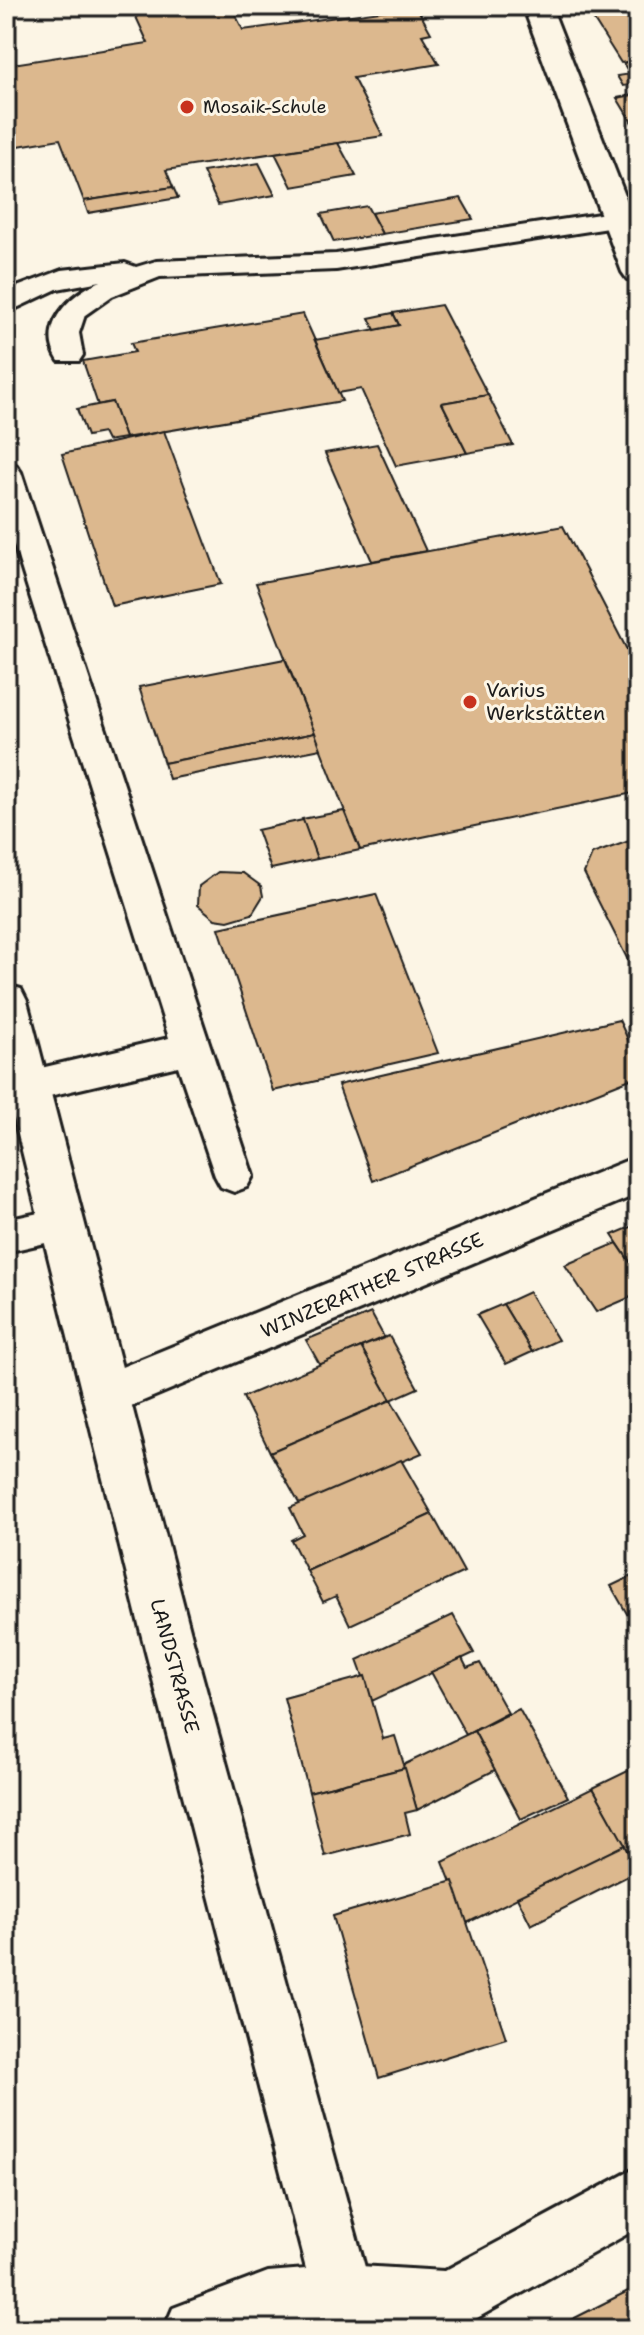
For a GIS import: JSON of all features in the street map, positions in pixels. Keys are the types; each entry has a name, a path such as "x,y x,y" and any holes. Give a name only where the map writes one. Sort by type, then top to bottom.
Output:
{"street":[{"path":"537,6 638,272"},
{"name":"LANDSTRASSE","path":"6,1001 170,1649 347,2312"},
{"name":"WINZERATHER STRASSE","path":"107,1395 638,1174"},
{"path":"194,2329 268,2302 347,2312 449,2301 638,2196"}],"lane":[{"path":"281,6 283,9 308,6"},
{"path":"6,305 36,288 64,278 156,269 336,262 619,219"},
{"path":"69,355 65,333 73,311 102,290 156,269"},
{"path":"6,472 190,1048 234,1176"},
{"path":"28,1086 190,1048"},
{"path":"6,1236 62,1224"}],"building":[{"name":"Mosaik-Schule","path":"131,6 231,6 243,30 416,6 431,33 422,35 439,64 353,78 383,136 166,170 173,187 84,201 60,139 6,148 6,65 148,43"},
{"path":"585,6 638,6 638,60 621,63"},
{"path":"638,60 638,73 630,74 623,63"},
{"path":"638,73 638,84 623,86 617,76"},
{"path":"638,94 638,125 634,126 617,98"},
{"path":"338,143 356,176 292,187 275,153"},
{"path":"259,163 275,195 218,205 203,172"},
{"path":"173,187 178,198 88,213 84,201"},
{"path":"461,198 473,219 382,234 371,213"},
{"path":"367,206 382,234 334,242 321,214"},
{"path":"441,305 488,395 442,403 467,453 396,466 361,389 338,393 315,340 399,325 393,313"},
{"path":"393,313 399,325 375,330 369,318"},
{"path":"303,314 342,401 125,438 112,402 98,405 83,361 135,352 131,343"},
{"path":"488,395 513,445 467,453 442,403"},
{"path":"112,402 125,438 107,441 103,433 87,436 77,409"},
{"path":"164,431 221,584 112,606 62,454"},
{"path":"377,444 426,551 372,561 325,453"},
{"name":"Varius Werkstätten","path":"563,526 638,671 638,792 360,850 256,583"},
{"path":"285,659 315,733 164,763 139,687"},
{"path":"315,733 321,749 169,779 164,763"},
{"path":"344,811 360,850 317,859 302,819"},
{"path":"303,820 317,859 271,869 257,830"},
{"path":"638,838 638,980 584,873 592,854"},
{"path":"218,872 243,873 261,886 263,896 252,914 228,921 215,919 198,905 199,886"},
{"path":"376,894 438,1053 273,1091 219,928"},
{"path":"619,1020 638,1061 638,1076 373,1181 338,1085"},
{"path":"638,1224 638,1274 612,1235"},
{"path":"617,1243 638,1274 638,1294 596,1312 565,1265"},
{"path":"529,1292 558,1340 532,1352 503,1304"},
{"path":"503,1304 532,1352 506,1364 477,1315"},
{"path":"371,1313 384,1337 320,1365 306,1340"},
{"path":"389,1336 418,1388 391,1400 361,1347"},
{"path":"361,1347 391,1400 270,1452 243,1397"},
{"path":"391,1400 422,1453 300,1505 270,1452"},
{"path":"401,1460 432,1514 307,1571 291,1540 303,1534 290,1508"},
{"path":"432,1514 464,1572 350,1625 336,1596 323,1602 307,1571"},
{"path":"638,1573 638,1633 611,1586"},
{"path":"453,1615 474,1653 372,1701 357,1660"},
{"path":"462,1658 467,1668 480,1663 508,1713 466,1735 431,1672"},
{"path":"365,1676 383,1739 395,1736 405,1768 309,1792 284,1698"},
{"path":"519,1709 568,1797 521,1819 474,1731"},
{"path":"474,1731 495,1770 417,1810 403,1765"},
{"path":"638,1766 638,1870 593,1788"},
{"path":"405,1768 417,1810 405,1813 410,1834 325,1856 309,1792"},
{"path":"593,1788 625,1845 467,1923 443,1862"},
{"path":"624,1845 638,1871 531,1925 517,1897"},
{"path":"453,1881 506,2038 379,2078 333,1916"},
{"path":"638,2286 638,2329 553,2329"}],"place":[{"name":"Mosaik-Schule","path":"187,107"},
{"name":"Varius Werkstätten","path":"470,702"}]}
